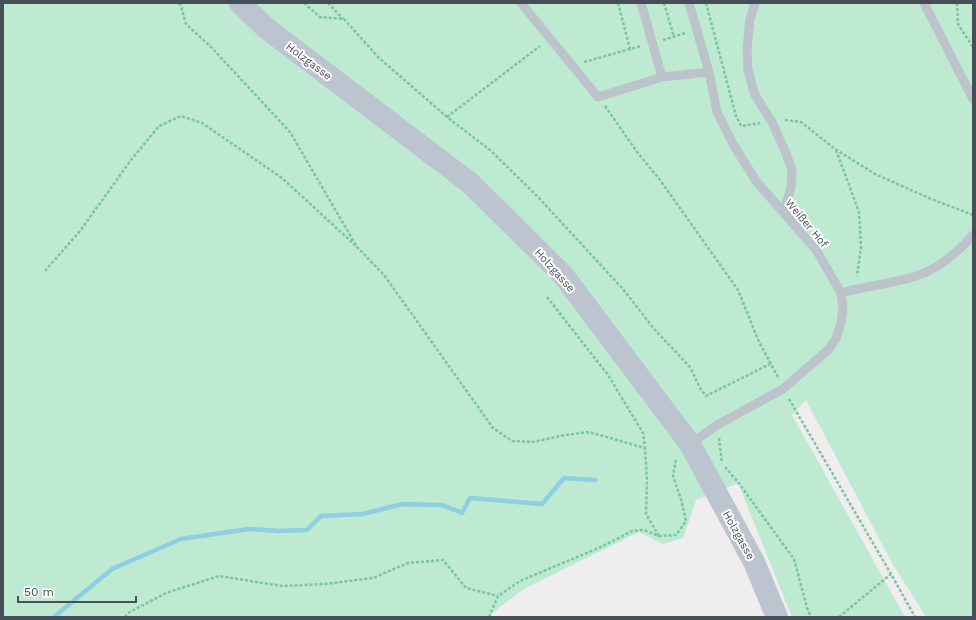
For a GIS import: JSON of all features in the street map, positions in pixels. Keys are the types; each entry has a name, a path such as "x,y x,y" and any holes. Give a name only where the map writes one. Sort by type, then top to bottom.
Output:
{"street":[{"name":"Holzgasse","path":"240,3 266,28 475,189 563,275 690,444 754,562 777,617"}],"lane":[{"path":"521,3 598,97 662,77 709,72"},
{"path":"641,3 662,77"},
{"name":"Weißer Hof","path":"689,3 709,72 718,112 734,144 756,180 817,251 841,293 843,308 841,323 836,339 828,350 783,389 718,425 690,444"},
{"path":"754,3 750,19 748,41 748,70 755,95 772,122 792,170 791,188 783,212"},
{"path":"924,3 973,99"},
{"path":"841,293 917,276 949,258 973,235"}],"path":[{"path":"179,3 186,24 211,47 290,132 357,248"},
{"path":"304,3 320,17 344,19"},
{"path":"328,3 378,57 447,117 490,150 553,213 622,288 655,330 690,367 700,388 706,396 770,364"},
{"path":"618,3 630,49"},
{"path":"664,3 674,37"},
{"path":"706,3 740,126 785,120 801,122 835,149 875,174 973,215"},
{"path":"956,3 958,24 973,48"},
{"path":"447,117 550,38"},
{"path":"598,97 637,152 660,180 738,290 759,342 777,376"},
{"path":"45,271 80,231 131,160 160,126 181,116 202,123 282,178 357,248 384,275 493,428 512,441 533,442 565,435 589,432 645,448"},
{"path":"835,149 859,212 861,247 855,289"},
{"path":"547,297 608,375 643,433 645,448 646,514 659,536"},
{"path":"783,389 915,617"},
{"path":"718,425 722,464 738,482 794,559 807,608 811,617"},
{"path":"489,617 498,596 520,581 601,547 632,531 644,530 659,536 676,535 686,521 681,499 673,476 677,457 690,444"},
{"path":"124,617 128,613 166,593 219,576 282,586 326,584 373,578 408,563 443,560 466,588 498,596"},
{"path":"839,617 891,574"}],"green space":[{"path":"3,3 973,3 973,617 926,617 892,563 806,400 792,415 905,617 792,617 738,483 696,500 683,538 663,544 639,532 524,589 491,614 490,617 3,617"}],"waterway":[{"path":"54,617 112,569 181,539 249,529 279,531 307,530 321,516 362,514 403,504 442,505 462,513 470,498 542,504 564,478 595,480"}]}
